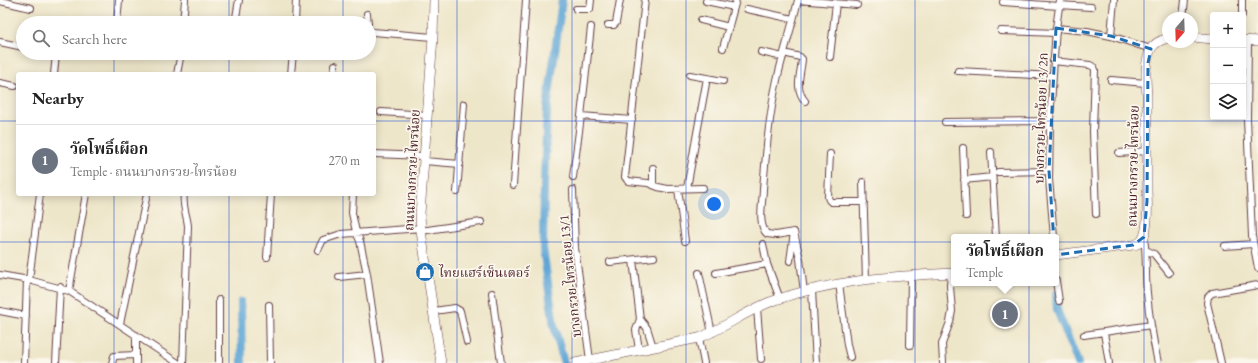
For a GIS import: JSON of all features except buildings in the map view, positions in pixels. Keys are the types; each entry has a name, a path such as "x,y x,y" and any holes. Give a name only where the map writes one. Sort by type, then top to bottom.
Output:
{"main road":[{"name":"ถนนบางกรวย-ไทรน้อย","path":"434,0 433,38 420,214 421,230 441,363"},
{"path":"1198,38 1210,39"},
{"path":"1151,49 1162,41"},
{"path":"1246,41 1258,41"},
{"name":"ถนนบางกรวย-ไทรน้อย","path":"1059,255 1133,245 1140,243 1144,238 1147,214 1146,83 1151,49"},
{"path":"575,363 590,360 606,360 639,350 699,338 712,333 758,308 780,299 839,283 892,276 951,274"}],"street":[{"path":"118,16 119,0"},
{"path":"184,16 185,0"},
{"path":"237,16 239,0"},
{"path":"295,16 296,0"},
{"path":"513,185 526,0"},
{"path":"576,9 590,9 591,0"},
{"path":"608,25 614,25 616,23 620,0"},
{"path":"645,0 625,177 628,181 643,182 663,188 678,190 687,188 703,188"},
{"path":"724,48 736,0"},
{"path":"794,232 767,234 763,227 762,221 767,136 783,55 798,0 857,5"},
{"path":"1111,36 1114,0"},
{"path":"1184,12 1185,0"},
{"path":"1242,0 1242,12"},
{"path":"0,1 31,8"},
{"path":"706,1 734,7"},
{"path":"1004,2 1091,7"},
{"path":"830,57 836,3"},
{"name":"บางกรวย-ไทรน้อย 13/2ก","path":"1054,234 1049,171 1050,121 1053,61 1059,4"},
{"path":"747,9 793,19"},
{"path":"701,20 729,27"},
{"path":"573,177 591,27"},
{"path":"1001,31 1056,30 1087,32 1111,36 1151,49"},
{"path":"376,32 433,38"},
{"path":"1246,41 1253,244 1258,268"},
{"path":"0,42 16,45"},
{"path":"761,52 800,57 802,59 799,91 805,101"},
{"path":"54,72 55,60"},
{"path":"177,72 180,60"},
{"path":"291,72 292,60"},
{"path":"1053,61 1090,65 1095,70 1093,132 1096,214"},
{"path":"334,72 335,65"},
{"path":"958,71 1052,76"},
{"path":"690,75 723,81"},
{"path":"687,188 708,78"},
{"path":"1111,80 1146,83"},
{"path":"0,83 15,86"},
{"path":"457,192 464,104"},
{"path":"381,112 427,115"},
{"path":"581,116 632,120"},
{"path":"945,122 1050,121"},
{"path":"963,148 966,216"},
{"path":"1119,153 1147,151"},
{"path":"991,152 996,234"},
{"path":"376,154 424,158 460,164"},
{"path":"830,154 829,200 831,202 864,202"},
{"path":"653,168 653,184"},
{"path":"998,172 1049,171"},
{"path":"964,180 992,177"},
{"path":"863,182 866,280"},
{"name":"บางกรวย-ไทรน้อย 13/1","path":"573,190 576,248 590,360"},
{"path":"678,190 685,241"},
{"path":"24,363 28,280 40,196"},
{"path":"69,291 86,196"},
{"path":"120,324 147,196"},
{"path":"183,363 188,226 187,214 183,205 184,196"},
{"path":"267,257 271,196"},
{"path":"353,196 352,213 356,232 360,241 380,363"},
{"path":"318,250 323,240 341,234 356,232 421,230 481,222"},
{"path":"790,261 794,232"},
{"path":"794,232 808,291 816,363"},
{"path":"1144,238 1146,250 1147,293 1158,363"},
{"path":"763,244 767,264 780,299"},
{"path":"1224,246 1253,244"},
{"path":"1146,250 1154,254 1169,273"},
{"path":"610,262 654,257"},
{"path":"633,260 640,319 636,330 639,350"},
{"path":"716,273 767,264"},
{"path":"699,273 712,333"},
{"path":"339,277 366,274"},
{"path":"0,275 60,287 69,291 178,363"},
{"path":"910,345 911,276"},
{"path":"943,363 942,344 950,322 952,311 951,282"},
{"path":"839,283 847,345 850,357"},
{"path":"1221,363 1207,304 1208,297 1212,294 1258,285"},
{"path":"1057,286 1059,301"},
{"path":"56,363 60,287"},
{"path":"492,294 501,363"},
{"path":"219,300 219,363"},
{"path":"268,305 270,363"},
{"path":"434,312 455,308 460,311 467,342"},
{"path":"758,308 761,359"},
{"path":"0,311 26,316"},
{"path":"640,319 647,328 653,347"},
{"path":"1084,335 1151,325"},
{"path":"1104,333 1109,363"},
{"path":"136,335 136,363"},
{"path":"699,338 704,363"},
{"path":"112,363 114,356 136,355"}],"highlighted area":[{"path":"1056,28 1111,36 1151,49 1148,63 1147,201 1144,237 1133,245 1055,255 1049,171"}],"waterway":[{"path":"562,0 547,109 543,248 554,326 564,363"},
{"path":"1056,294 1057,310 1078,363"},
{"path":"241,302 242,363"}],"place":[{"name":"ไทยแฮร์เซ็นเตอร์","path":"425,272"},
{"name":"วัดโพธิ์เผือก","path":"1005,314"}]}
